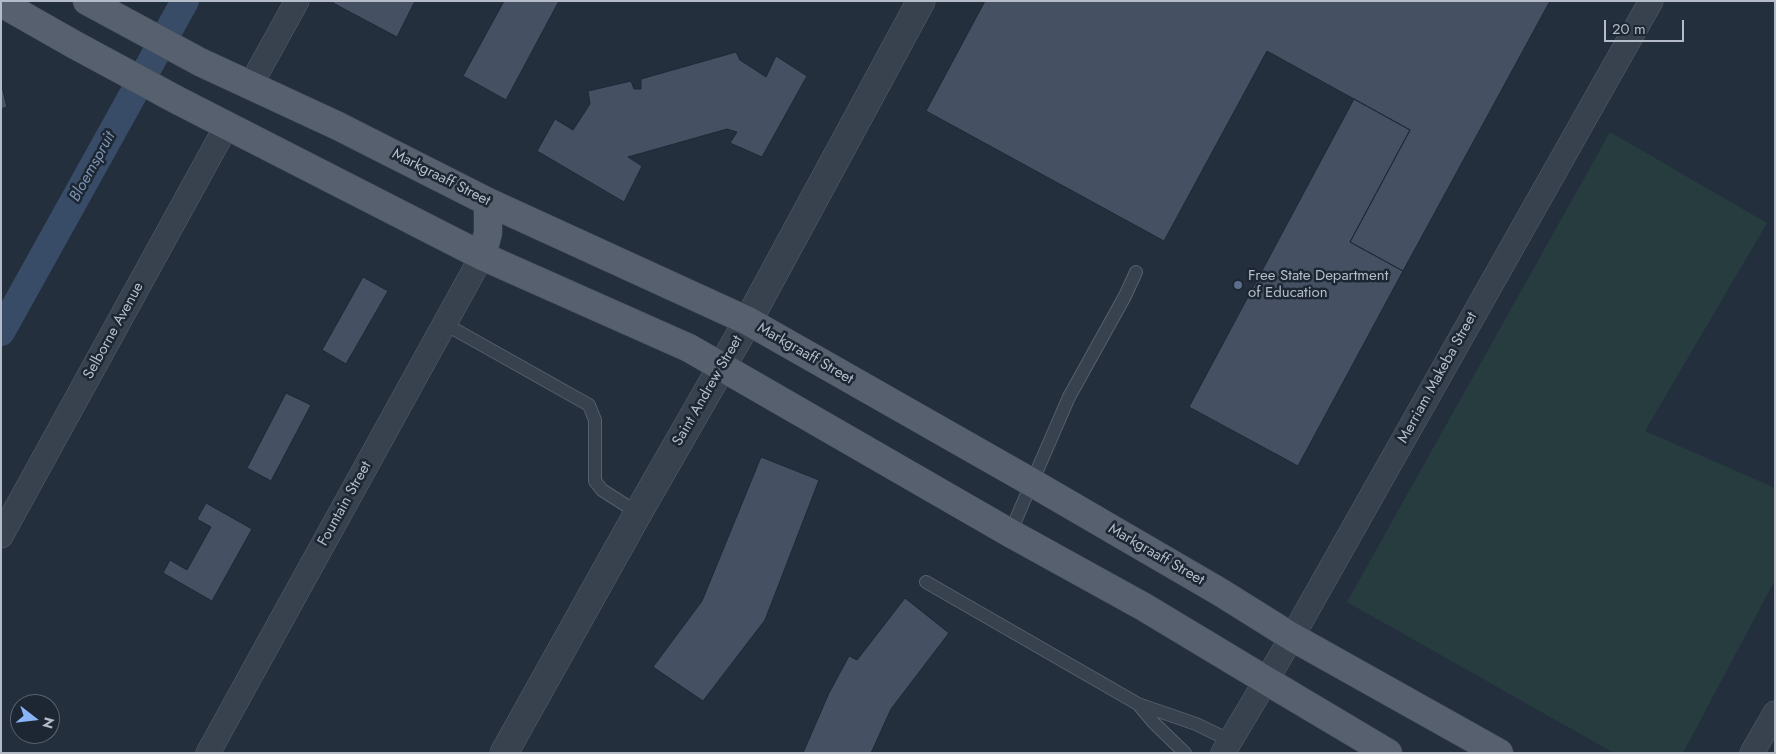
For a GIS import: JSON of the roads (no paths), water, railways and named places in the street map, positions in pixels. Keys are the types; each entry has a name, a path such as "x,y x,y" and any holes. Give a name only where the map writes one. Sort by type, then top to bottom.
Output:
{"main road":[{"path":"1,3 74,46 482,256 689,348 1010,533 1144,606 1388,753"},
{"name":"Markgraaff Street","path":"89,3 200,62 338,126 488,202 748,321 1031,482 1220,592 1292,637 1499,753"},
{"path":"482,256 488,232 488,202"}],"street":[{"path":"250,86 297,1"},
{"name":"Saint Andrew Street","path":"504,753 720,367 748,321 921,1"},
{"name":"Merriam Makeba Street","path":"1227,747 1292,637 1651,1"},
{"name":"Selborne Avenue","path":"1,536 227,125"},
{"name":"Fountain Street","path":"208,753 482,256"},
{"path":"1752,753 1775,713"}],"lane":[{"path":"1010,533 1069,397 1125,296 1136,272"},
{"path":"444,324 589,405 595,420 594,481 602,490 638,513"},
{"path":"926,582 1138,704 1196,724 1227,747"},
{"path":"1138,704 1154,723 1185,753"}],"waterway":[{"name":"Bloemspruit","path":"1,332 185,1"}],"place":[{"name":"Free State Department of Education","path":"1238,285"}]}
